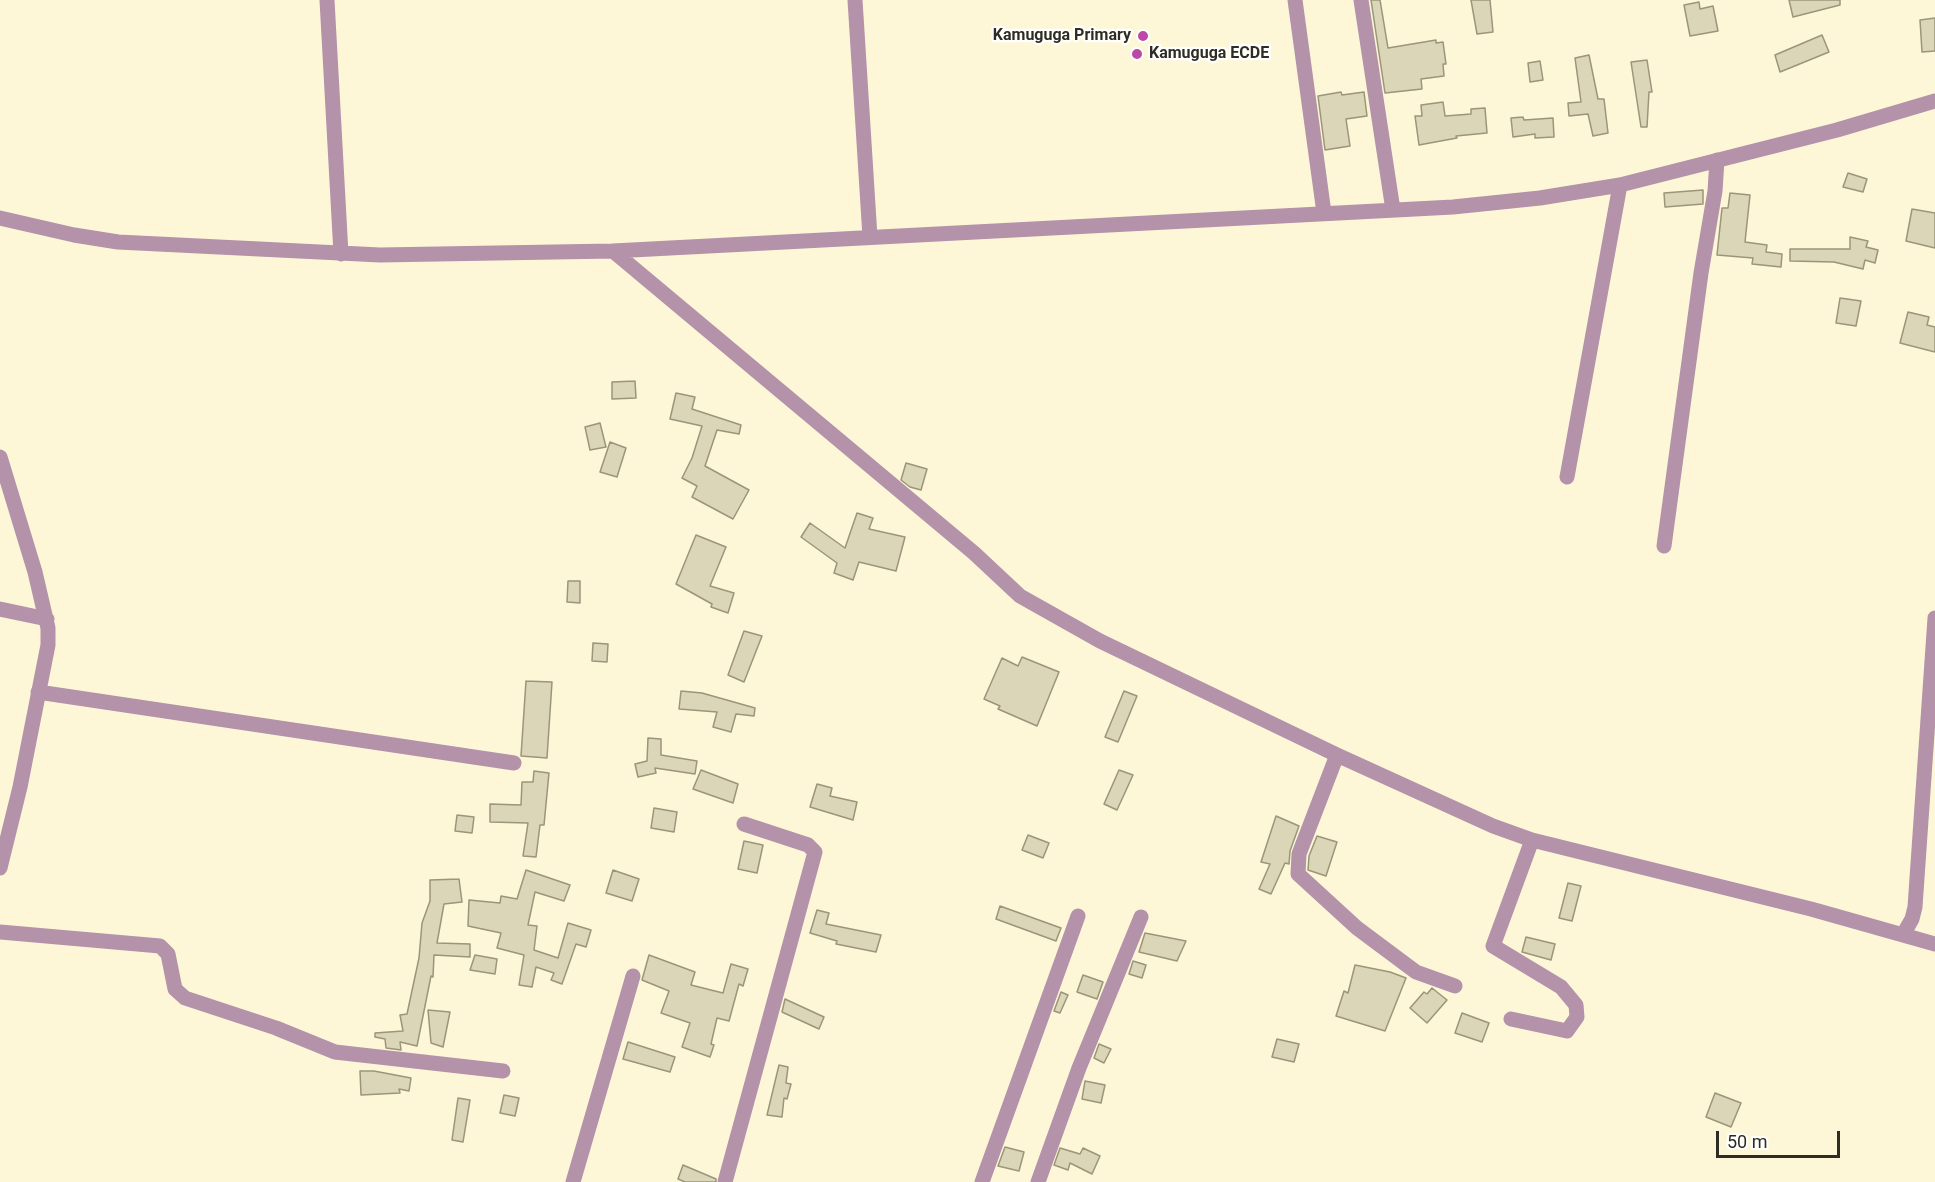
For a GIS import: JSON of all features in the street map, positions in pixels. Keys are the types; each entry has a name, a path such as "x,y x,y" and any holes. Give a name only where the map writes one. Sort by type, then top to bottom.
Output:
{"street":[{"path":"327,0 341,254"},
{"path":"855,0 870,237"},
{"path":"1295,0 1324,213"},
{"path":"1361,0 1393,210"},
{"path":"0,218 74,235 118,242 341,254 613,251 1393,210 1540,198 1620,185 1935,101"},
{"path":"1664,546 1718,160"},
{"path":"1567,477 1620,185"},
{"path":"613,251 974,553 1020,596 1100,641 1337,756 1493,826 1532,840 1904,933 1935,944"},
{"path":"0,457 7,509 35,572 47,619 48,645 0,868"},
{"path":"0,609 47,619"},
{"path":"1904,933 1912,919 1915,907 1935,618"},
{"path":"38,692 514,763"},
{"path":"1337,756 1299,854 1298,874 1357,928 1416,972 1433,981 1455,986"},
{"path":"725,1182 815,852 808,844 744,824"},
{"path":"1511,1019 1567,1031 1577,1017 1576,1005 1561,987 1493,946 1532,840"},
{"path":"982,1182 1078,916"},
{"path":"1038,1182 1079,1068 1141,917"},
{"path":"0,932 160,946 168,954 175,989 185,998 276,1028 335,1052 503,1071"},
{"path":"573,1182 633,976"}],"building":[{"path":"1371,0 1380,0 1388,48 1436,40 1436,43 1443,42 1446,64 1443,64 1444,76 1421,79 1422,89 1385,93"},
{"path":"1471,0 1490,0 1493,32 1477,34"},
{"path":"1789,0 1840,0 1840,5 1793,17"},
{"path":"1699,2 1700,9 1713,6 1718,31 1690,36 1684,5"},
{"path":"1935,18 1935,51 1922,52 1920,20"},
{"path":"1822,35 1829,52 1780,72 1775,55"},
{"path":"1589,55 1598,99 1604,99 1608,133 1593,136 1588,114 1569,116 1568,103 1581,102 1575,58"},
{"path":"1647,60 1652,92 1649,92 1647,127 1641,127 1631,62"},
{"path":"1540,61 1543,80 1530,82 1528,63"},
{"path":"1341,92 1342,95 1364,92 1367,116 1346,119 1350,146 1325,150 1318,96"},
{"path":"1443,102 1445,116 1471,114 1471,109 1485,108 1487,133 1456,136 1457,138 1419,145 1415,116 1422,116 1421,105"},
{"path":"1523,117 1524,120 1553,118 1554,137 1535,138 1535,134 1513,137 1511,118"},
{"path":"1848,173 1867,179 1863,192 1843,187"},
{"path":"1703,190 1703,204 1665,207 1664,193"},
{"path":"1730,193 1750,195 1745,242 1767,245 1766,252 1782,254 1781,267 1752,264 1753,258 1717,255 1722,208 1728,208"},
{"path":"1912,209 1935,213 1935,248 1906,241"},
{"path":"1850,237 1868,241 1866,247 1878,250 1875,263 1865,260 1863,269 1834,262 1790,261 1790,249 1850,249"},
{"path":"1840,298 1861,301 1856,326 1836,323"},
{"path":"1908,312 1929,317 1927,325 1935,327 1935,352 1900,343"},
{"path":"635,381 636,398 612,399 612,382"},
{"path":"676,393 695,397 692,409 741,425 739,434 717,430 705,466 749,490 733,519 692,497 697,486 682,478 692,458 702,426 670,419"},
{"path":"600,423 606,447 590,450 585,427"},
{"path":"610,442 626,448 617,477 600,472"},
{"path":"906,463 927,469 921,490 910,487 901,480"},
{"path":"857,513 873,518 869,529 905,537 896,571 859,562 853,580 834,573 837,563 801,537 810,523 845,548"},
{"path":"696,535 726,547 710,586 734,593 728,613 711,607 712,604 676,584"},
{"path":"568,581 580,581 580,603 567,602"},
{"path":"744,631 762,636 744,682 728,675"},
{"path":"593,643 608,644 607,662 592,661"},
{"path":"1022,657 1059,672 1037,726 998,709 1000,706 984,699 1002,658 1018,666"},
{"path":"526,681 552,682 547,758 521,756"},
{"path":"681,691 702,693 755,708 754,716 736,714 731,732 713,727 717,712 679,709"},
{"path":"1124,691 1137,696 1118,742 1105,737"},
{"path":"648,738 661,739 661,755 697,761 695,774 655,768 656,773 638,777 635,764 647,761"},
{"path":"701,770 738,784 733,803 693,789"},
{"path":"1119,770 1133,775 1117,810 1104,804"},
{"path":"534,771 549,773 544,825 540,825 536,857 523,856 528,823 490,822 490,804 521,805 522,782 533,782"},
{"path":"817,784 832,788 830,796 857,802 853,820 810,807"},
{"path":"654,808 677,812 674,832 651,828"},
{"path":"457,815 474,817 472,833 455,831"},
{"path":"1276,816 1299,826 1290,851 1289,864 1285,863 1271,894 1259,889 1270,864 1261,862"},
{"path":"1028,835 1049,843 1043,858 1022,850"},
{"path":"1317,836 1337,842 1326,876 1308,870 1309,856"},
{"path":"744,841 763,845 757,873 738,869"},
{"path":"526,870 570,885 564,901 535,892 528,925 537,926 534,950 558,958 568,923 591,930 586,947 576,944 562,984 551,980 554,973 536,967 532,987 519,985 524,955 497,948 501,933 468,926 469,900 500,903 501,896 517,899"},
{"path":"613,870 639,879 632,901 606,893"},
{"path":"459,879 462,902 444,904 437,943 470,944 470,957 434,955 433,977 431,976 417,1046 400,1042 401,1050 386,1048 385,1039 375,1037 375,1033 403,1031 400,1015 407,1014 419,958 422,923 430,901 430,880"},
{"path":"1568,883 1581,886 1572,921 1559,918"},
{"path":"1000,906 1061,928 1056,941 996,919"},
{"path":"817,910 829,913 826,924 881,935 876,952 836,944 837,941 810,933"},
{"path":"1145,933 1186,941 1177,961 1139,952"},
{"path":"1526,937 1555,944 1551,960 1522,952"},
{"path":"475,955 497,959 495,974 470,970"},
{"path":"649,955 695,972 691,985 723,993 731,964 748,969 743,986 739,984 729,1021 717,1018 711,1044 714,1045 710,1057 682,1047 690,1023 661,1013 669,991 642,980"},
{"path":"1133,961 1146,965 1142,978 1129,974"},
{"path":"1355,965 1390,972 1406,978 1385,1031 1336,1016 1344,991 1348,993"},
{"path":"1083,975 1103,982 1097,999 1077,992"},
{"path":"1432,988 1447,1000 1427,1023 1410,1008 1424,992 1427,994"},
{"path":"1061,992 1068,995 1060,1013 1054,1011"},
{"path":"785,999 824,1017 819,1029 782,1012"},
{"path":"428,1010 450,1012 443,1047 431,1043"},
{"path":"1462,1013 1489,1023 1482,1042 1455,1033"},
{"path":"1277,1039 1299,1044 1294,1062 1272,1057"},
{"path":"628,1042 675,1057 670,1072 623,1059"},
{"path":"1099,1044 1111,1049 1104,1063 1094,1058"},
{"path":"779,1065 788,1067 786,1083 791,1084 787,1099 784,1098 782,1117 767,1115"},
{"path":"360,1071 374,1071 411,1078 409,1091 399,1089 400,1093 361,1095"},
{"path":"1085,1081 1105,1085 1101,1103 1082,1099"},
{"path":"1715,1093 1741,1103 1731,1127 1706,1117"},
{"path":"504,1095 519,1098 515,1116 500,1113"},
{"path":"458,1098 470,1100 463,1142 452,1140"},
{"path":"1005,1147 1024,1152 1019,1171 998,1166"},
{"path":"1060,1148 1080,1154 1083,1148 1100,1156 1092,1174 1070,1163 1068,1170 1054,1165"},
{"path":"683,1165 716,1179 716,1182 685,1182 678,1179"}],"place":[{"name":"Kamuguga Primary","path":"1143,36"},
{"name":"Kamuguga ECDE","path":"1137,54"}]}
